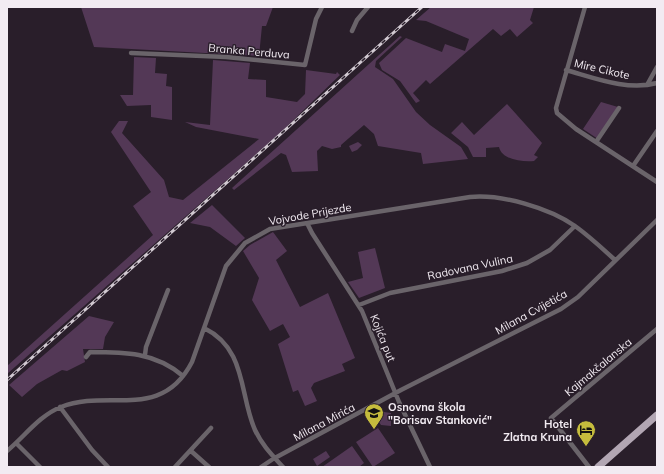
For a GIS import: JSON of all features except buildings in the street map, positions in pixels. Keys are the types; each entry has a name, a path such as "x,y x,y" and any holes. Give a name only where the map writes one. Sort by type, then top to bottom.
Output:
{"main road":[{"path":"598,467 657,415"}],"street":[{"name":"Branka Perduva","path":"131,53 226,57 305,65 316,19 322,7"},
{"path":"352,31 357,20 368,7"},
{"path":"585,7 556,108 557,114 562,119 657,182"},
{"path":"647,85 657,66"},
{"name":"Mire Cikote","path":"566,70 621,84 647,85 657,83"},
{"path":"596,142 619,108"},
{"path":"634,166 657,131"},
{"name":"Vojvode Prijezde","path":"7,451 32,428 60,407 78,402 128,401 149,398 167,390 183,376 192,362 226,266 238,249 252,237 270,229 474,197 516,201 563,219 575,226 615,260"},
{"name":"Milana Cvijetića","path":"395,393 561,309 574,300 657,220"},
{"name":"Kojića put","path":"307,223 359,305 395,393 430,467"},
{"name":"Radovana Vulina","path":"359,305 390,292 502,271 527,263 550,250 575,226"},
{"path":"145,355 146,347 168,290"},
{"path":"204,328 222,341 233,357 241,373 255,430 274,458 283,467"},
{"name":"Kajmakčalanska","path":"589,467 551,418 657,329"},
{"path":"86,357 90,352 124,352 145,355 183,376"},
{"name":"Milana Mirića","path":"261,467 274,458 395,393"},
{"path":"60,407 92,450 108,467"},
{"path":"175,467 211,428"},
{"path":"16,443 40,467"},
{"path":"191,451 209,467"}],"shaded area":[{"path":"81,7 273,7 266,26 262,26 259,56 94,47"},
{"path":"431,7 534,7 530,20 533,23 517,37 510,29 501,36 493,29 430,84 426,80 413,93 420,101 416,103 400,81 382,70 379,63 406,38 442,52 445,44 465,51 469,39 426,21 416,20"},
{"path":"400,36 402,37 376,61 375,67 393,79 416,112 430,125 461,147 468,159 423,164 421,153 378,146 374,134 364,125 341,145 341,147 332,149 322,146 317,151 318,171 292,172 286,155 281,153 234,190 232,188"},
{"path":"134,57 156,58 155,73 167,74 166,86 172,87 172,120 151,117 151,105 127,106 120,95 133,95"},
{"path":"213,60 250,63 248,79 266,80 266,97 297,102 305,94 306,70 336,74 337,72 340,75 279,134 7,374 7,366 153,235 133,206 151,192 111,132 119,121 128,121 122,133 164,180 169,197 183,200 259,139 196,127 185,122 210,125"},
{"path":"601,102 618,107 598,139 583,129"},
{"path":"507,104 542,143 534,155 538,157 534,161 524,161 508,157 504,155 499,147 486,148 486,157 473,157 468,147 451,133 462,122 474,135"},
{"path":"358,142 362,145 357,150 352,152 349,146"},
{"path":"212,205 245,238 236,246 210,227 190,223"},
{"path":"273,232 287,251 276,260 300,307 328,293 355,358 342,364 345,371 314,383 311,388 317,401 305,406 298,390 293,392 278,344 290,337 283,324 270,331 252,300 259,278 243,251 250,245"},
{"path":"375,248 385,288 359,298 348,282 363,278 358,252"},
{"path":"89,316 114,322 105,337 103,349 83,349 85,362 67,371 62,370 37,384 22,397 9,385"},
{"path":"377,411 391,413 391,426 381,425 373,413"},
{"path":"378,428 395,453 373,467 356,442"},
{"path":"352,446 364,463 359,467 322,467"},
{"path":"326,451 330,457 317,466 313,459"}],"railway":[{"path":"7,380 422,7"}],"place":[{"name":"Osnovna škola \"Borisav Stanković\"","path":"374,430"},
{"name":"Hotel Zlatna Kruna","path":"586,447"}]}
